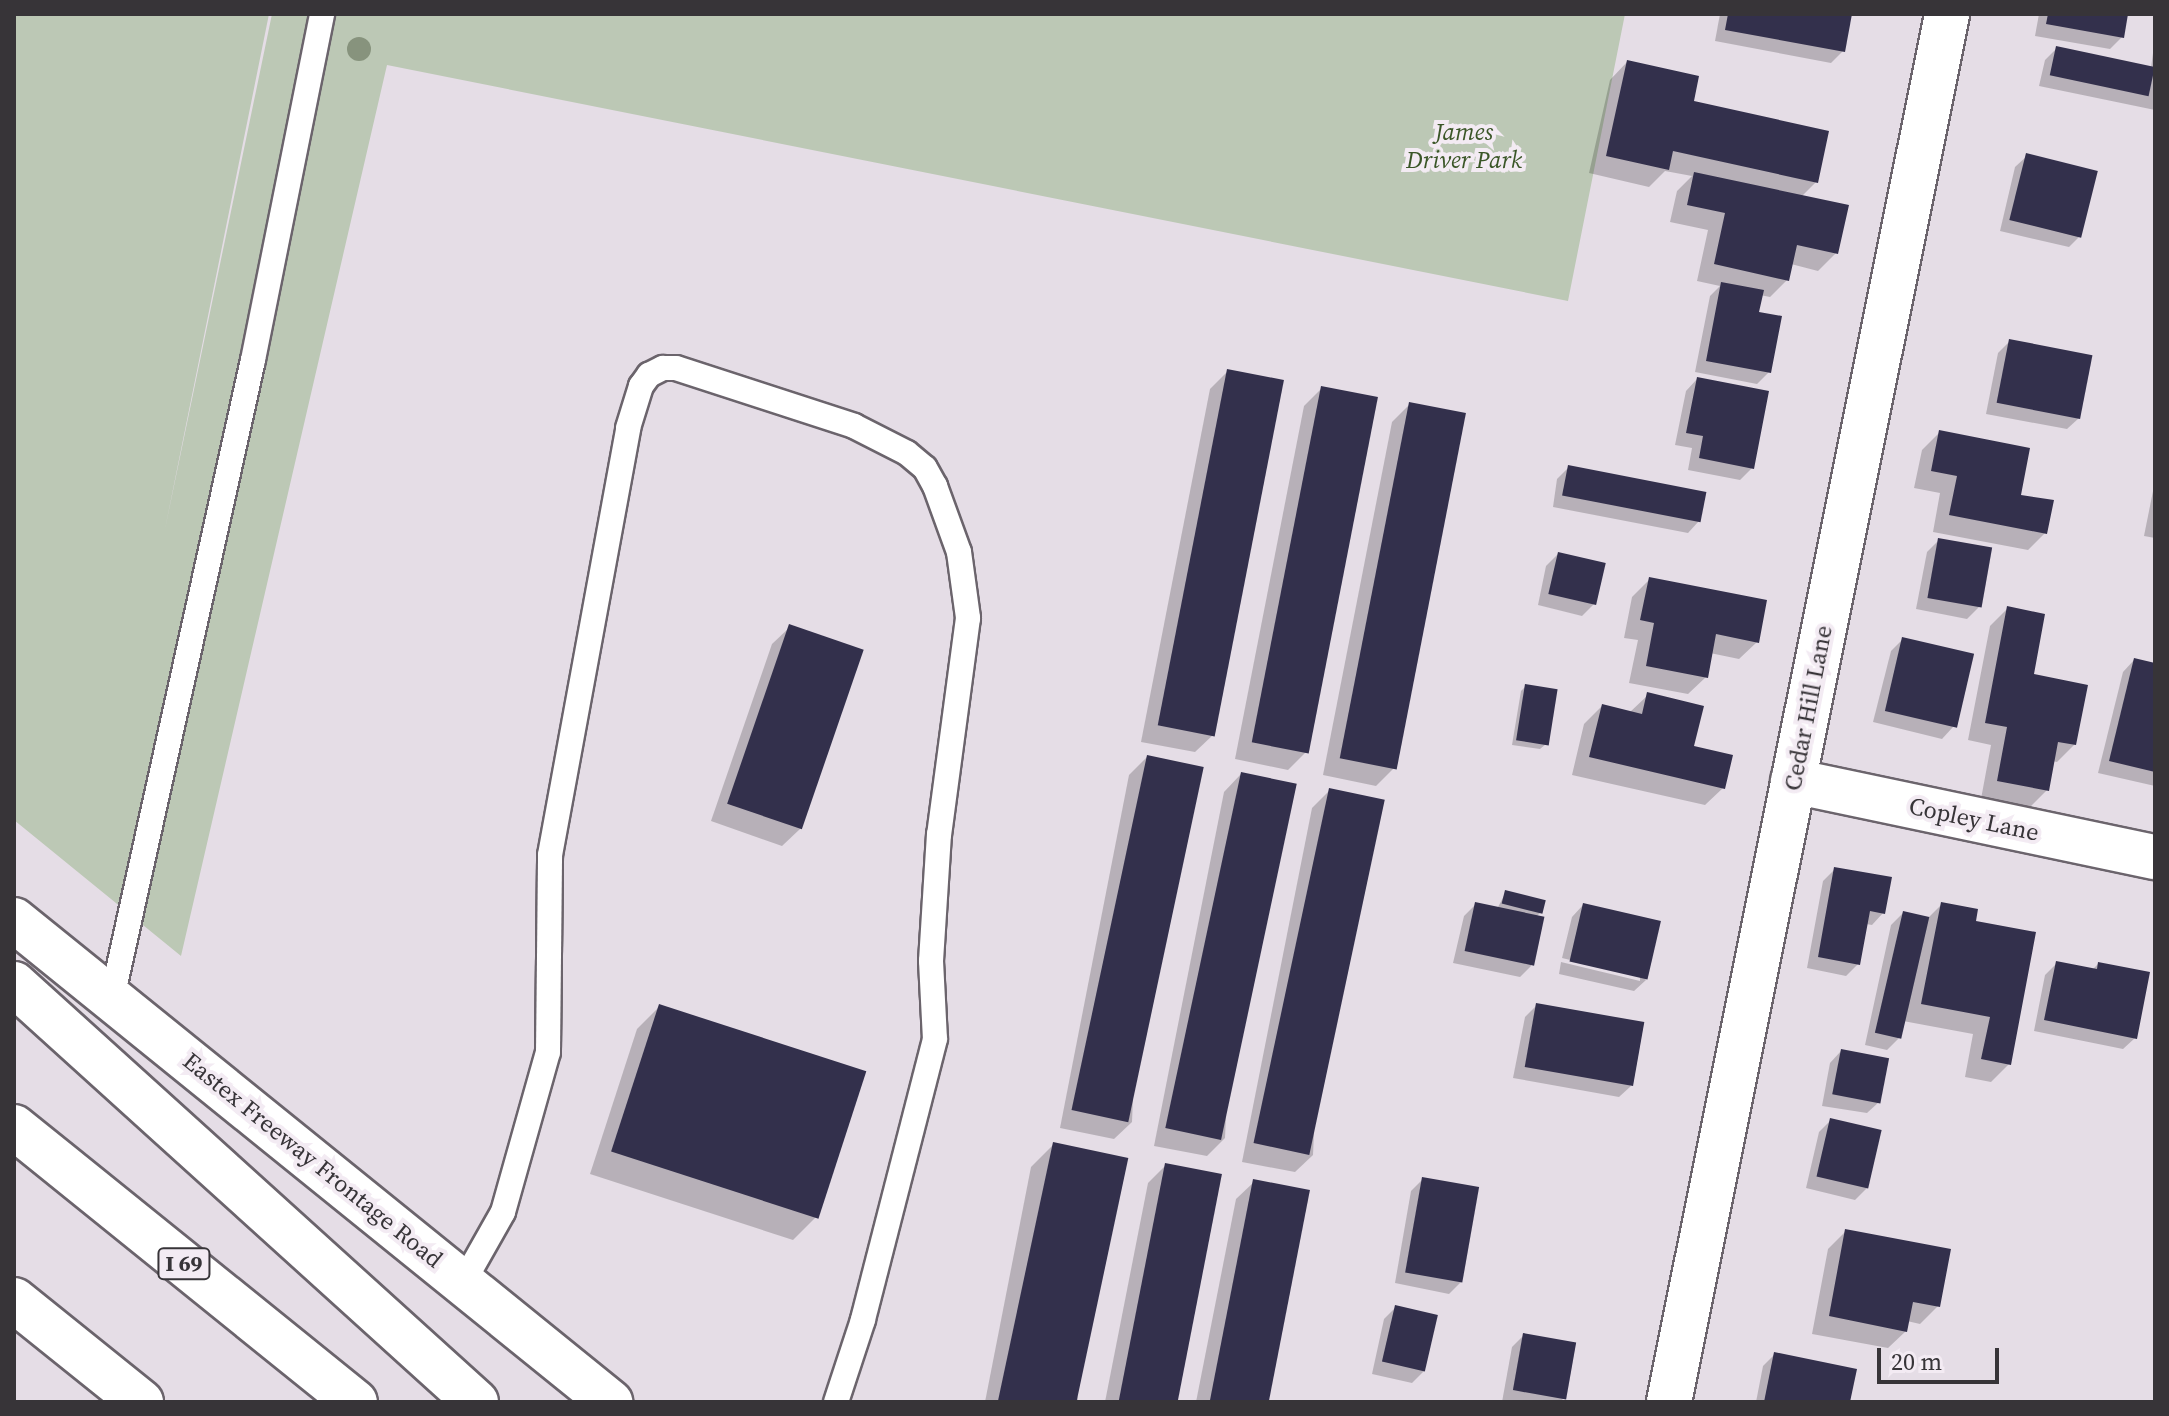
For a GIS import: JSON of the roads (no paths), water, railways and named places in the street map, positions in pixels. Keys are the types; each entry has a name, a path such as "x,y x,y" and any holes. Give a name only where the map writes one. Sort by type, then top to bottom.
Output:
{"main road":[{"name":"Cedar Hill Lane","path":"1669,1402 1947,14"},
{"name":"Copley Lane","path":"1793,781 2155,857"},
{"name":"Eastex Freeway Frontage Road","path":"14,920 610,1402"},
{"path":"14,984 476,1402"},
{"name":"I 69","path":"14,1127 355,1402"},
{"path":"14,1300 141,1402"}],"lane":[{"path":"112,998 253,360 322,14"},
{"path":"464,1281 503,1212 548,1052 550,855 630,417 641,386 649,375 663,368 676,368 854,426 907,453 925,468 935,486 959,552 968,618 939,834 931,961 935,1039 863,1320 836,1402"}],"park label":[{"name":"James Driver Park","path":"1464,146"}]}
